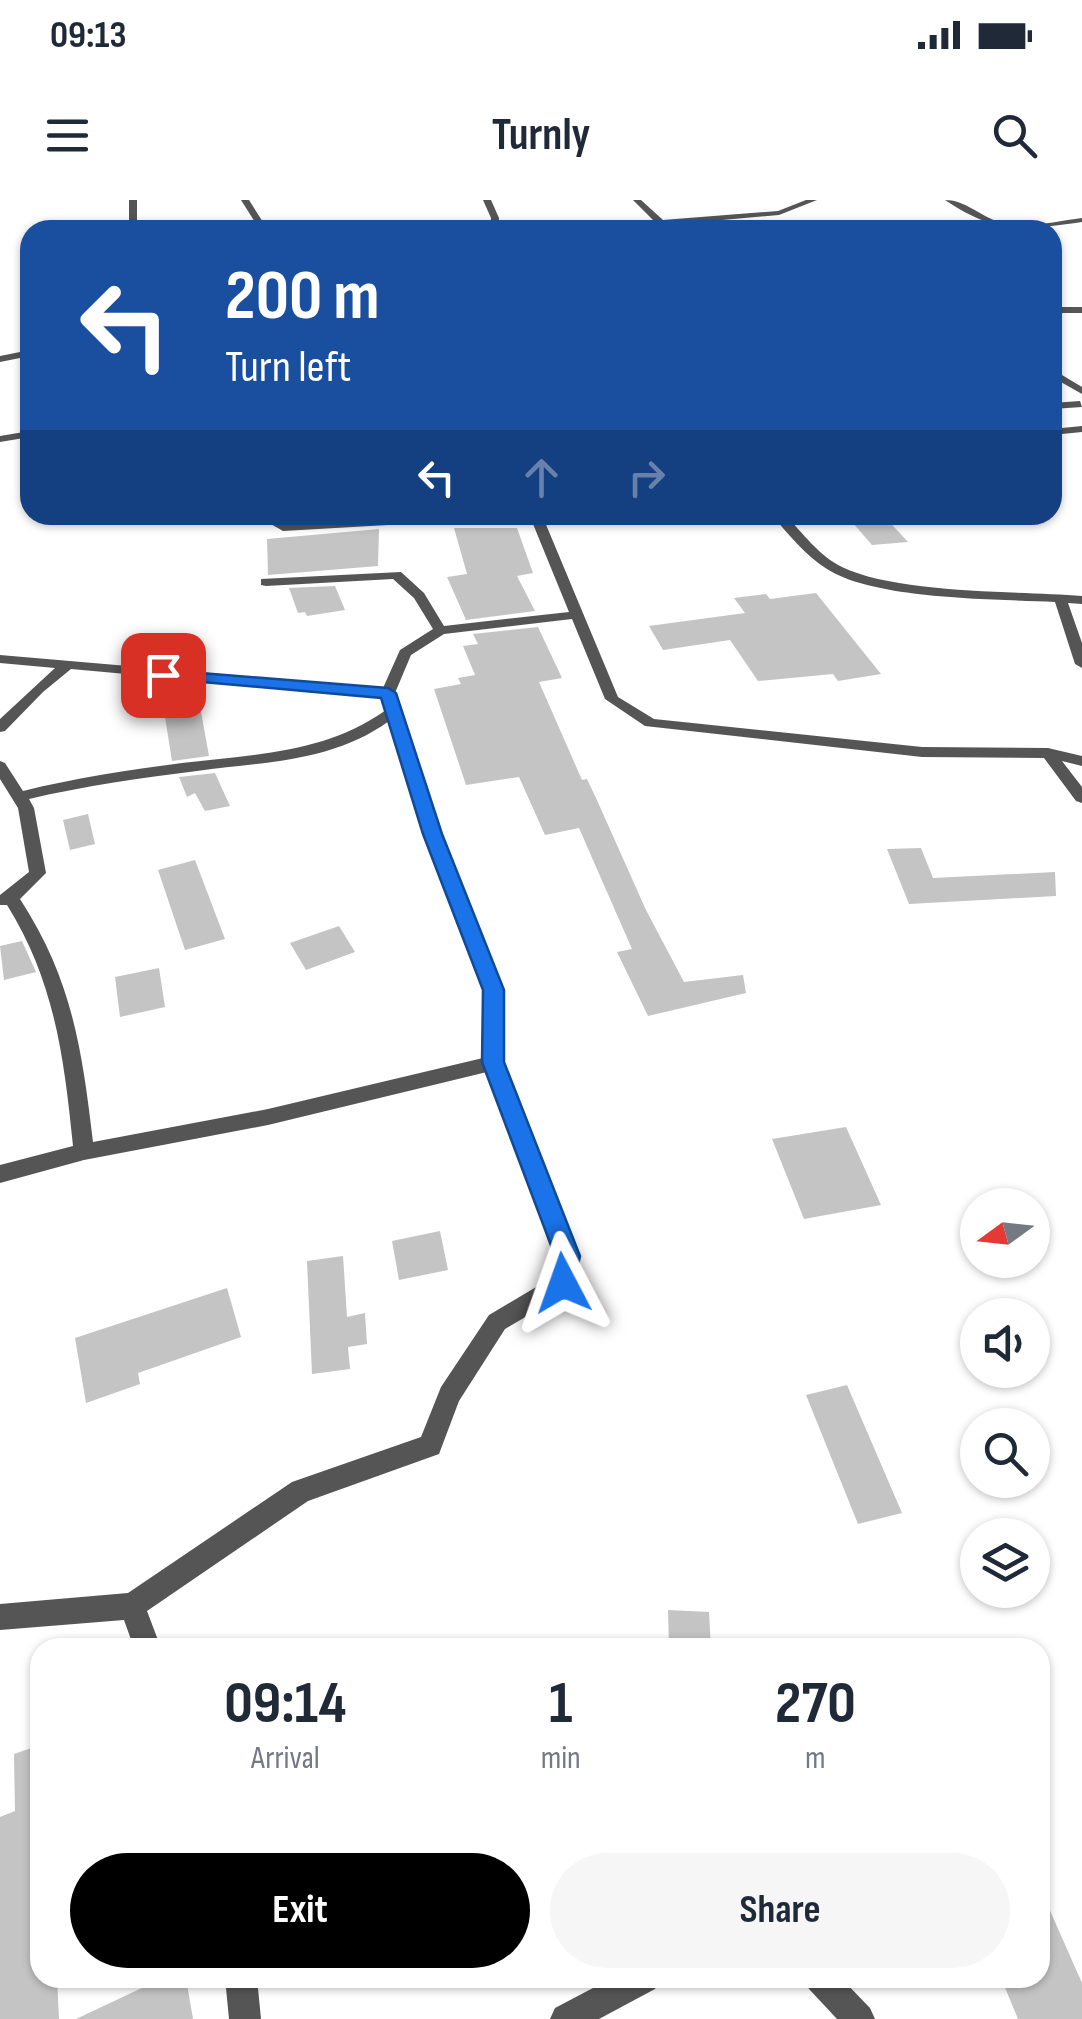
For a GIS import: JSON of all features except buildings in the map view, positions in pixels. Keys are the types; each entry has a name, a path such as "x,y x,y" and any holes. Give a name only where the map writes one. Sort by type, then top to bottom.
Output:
{"street":[{"path":"637,200 658,220"},
{"path":"717,220 779,213 813,200"},
{"path":"949,200 988,220"},
{"path":"1062,381 1082,398"},
{"path":"277,525 329,525"},
{"path":"540,525 612,699 650,723 922,752 1048,754 1082,761"},
{"path":"788,525 830,566 854,577 1082,600"},
{"path":"266,582 396,575 420,596 440,630"},
{"path":"1060,598 1082,664"},
{"path":"19,796 179,768 310,753 351,741 391,702 405,653 440,630 577,615"},
{"path":"0,659 391,702"},
{"path":"0,728 68,664"},
{"path":"0,1617 132,1606 301,1490 430,1446 449,1395 497,1322 563,1283 567,1256 493,1062 493,990 432,834 391,702"},
{"path":"1048,754 1082,798"},
{"path":"0,766 19,796 34,838 38,873 6,899 44,953 52,978 73,1064 84,1152"},
{"path":"0,1174 84,1152 268,1117 493,1062"},
{"path":"132,1606 144,1638"},
{"path":"242,1988 246,2019"},
{"path":"566,2019 625,1988"},
{"path":"830,1988 860,2019"}],"route":[{"path":"163,675 388,693 432,834 493,990 493,1062 567,1256 563,1283"}]}
